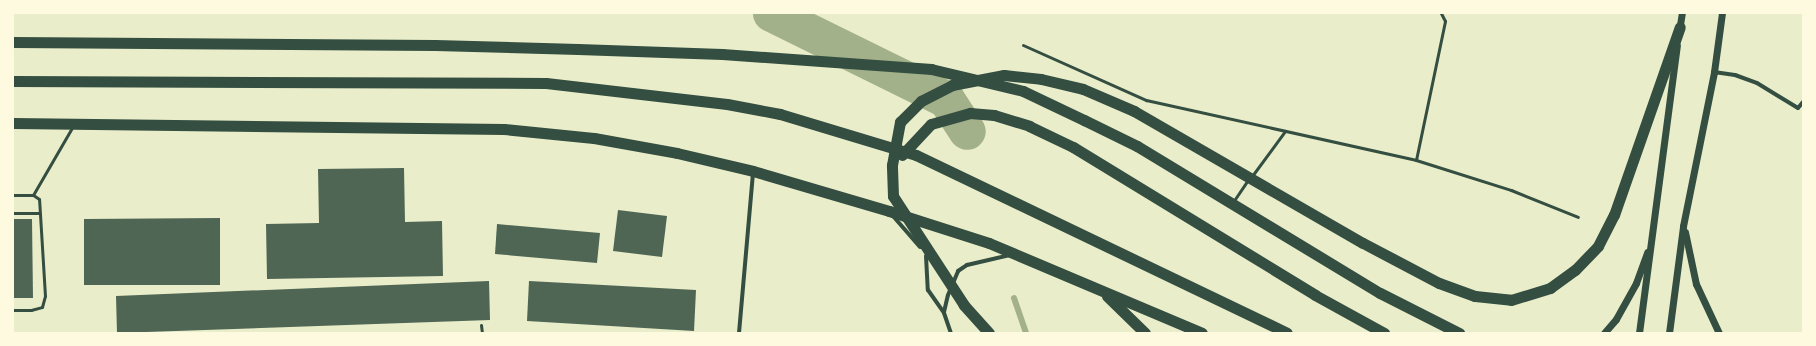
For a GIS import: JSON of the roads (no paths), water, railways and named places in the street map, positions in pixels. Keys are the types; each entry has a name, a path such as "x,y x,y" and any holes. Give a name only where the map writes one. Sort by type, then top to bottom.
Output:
{"highway":[{"path":"989,333 964,305 893,196 892,165 900,122 921,101 960,84 1004,75 1041,78 1083,89 1134,112 1363,243 1439,283 1476,296 1511,300 1550,288 1575,270 1598,246 1614,215 1680,27"},
{"path":"13,42 435,45 722,54 931,69 1023,92 1137,146 1380,293 1459,333"},
{"path":"13,81 546,83 727,104 780,114 867,138 916,155 1283,331"},
{"path":"892,165 931,124 962,115 970,113 994,115 1029,126 1073,147 1316,295 1384,333"},
{"path":"13,123 74,125 504,129 594,138 677,153 754,172 889,211 988,243 1102,292 1171,318 1202,333"},
{"path":"1102,292 1145,333"}],"street":[{"path":"1639,333 1682,13"},
{"path":"1669,333 1683,226 1714,72 1722,13"},
{"path":"1714,72 1735,75 1757,84 1798,108 1803,102"},
{"path":"738,333 754,172"},
{"path":"889,211 928,259 928,290 944,312 951,333"},
{"path":"1683,226 1696,284 1719,333"},
{"path":"1604,333 1616,319 1636,283 1652,239"},
{"path":"944,312 948,295 958,270 967,265 1013,255"}],"lane":[{"path":"1416,160 1445,21 1441,13"},
{"path":"1023,45 1146,100 1416,160 1511,190 1578,217"},
{"path":"1798,108 1803,111"},
{"path":"33,195 74,125"},
{"path":"1231,204 1285,131"},
{"path":"13,195 33,195 38,199 45,296 42,307 13,310"},
{"path":"13,213 39,213"},
{"path":"482,325 482,333"}],"waterway":[{"path":"771,13 946,99 967,131"},
{"path":"1014,298 1026,333"}]}
